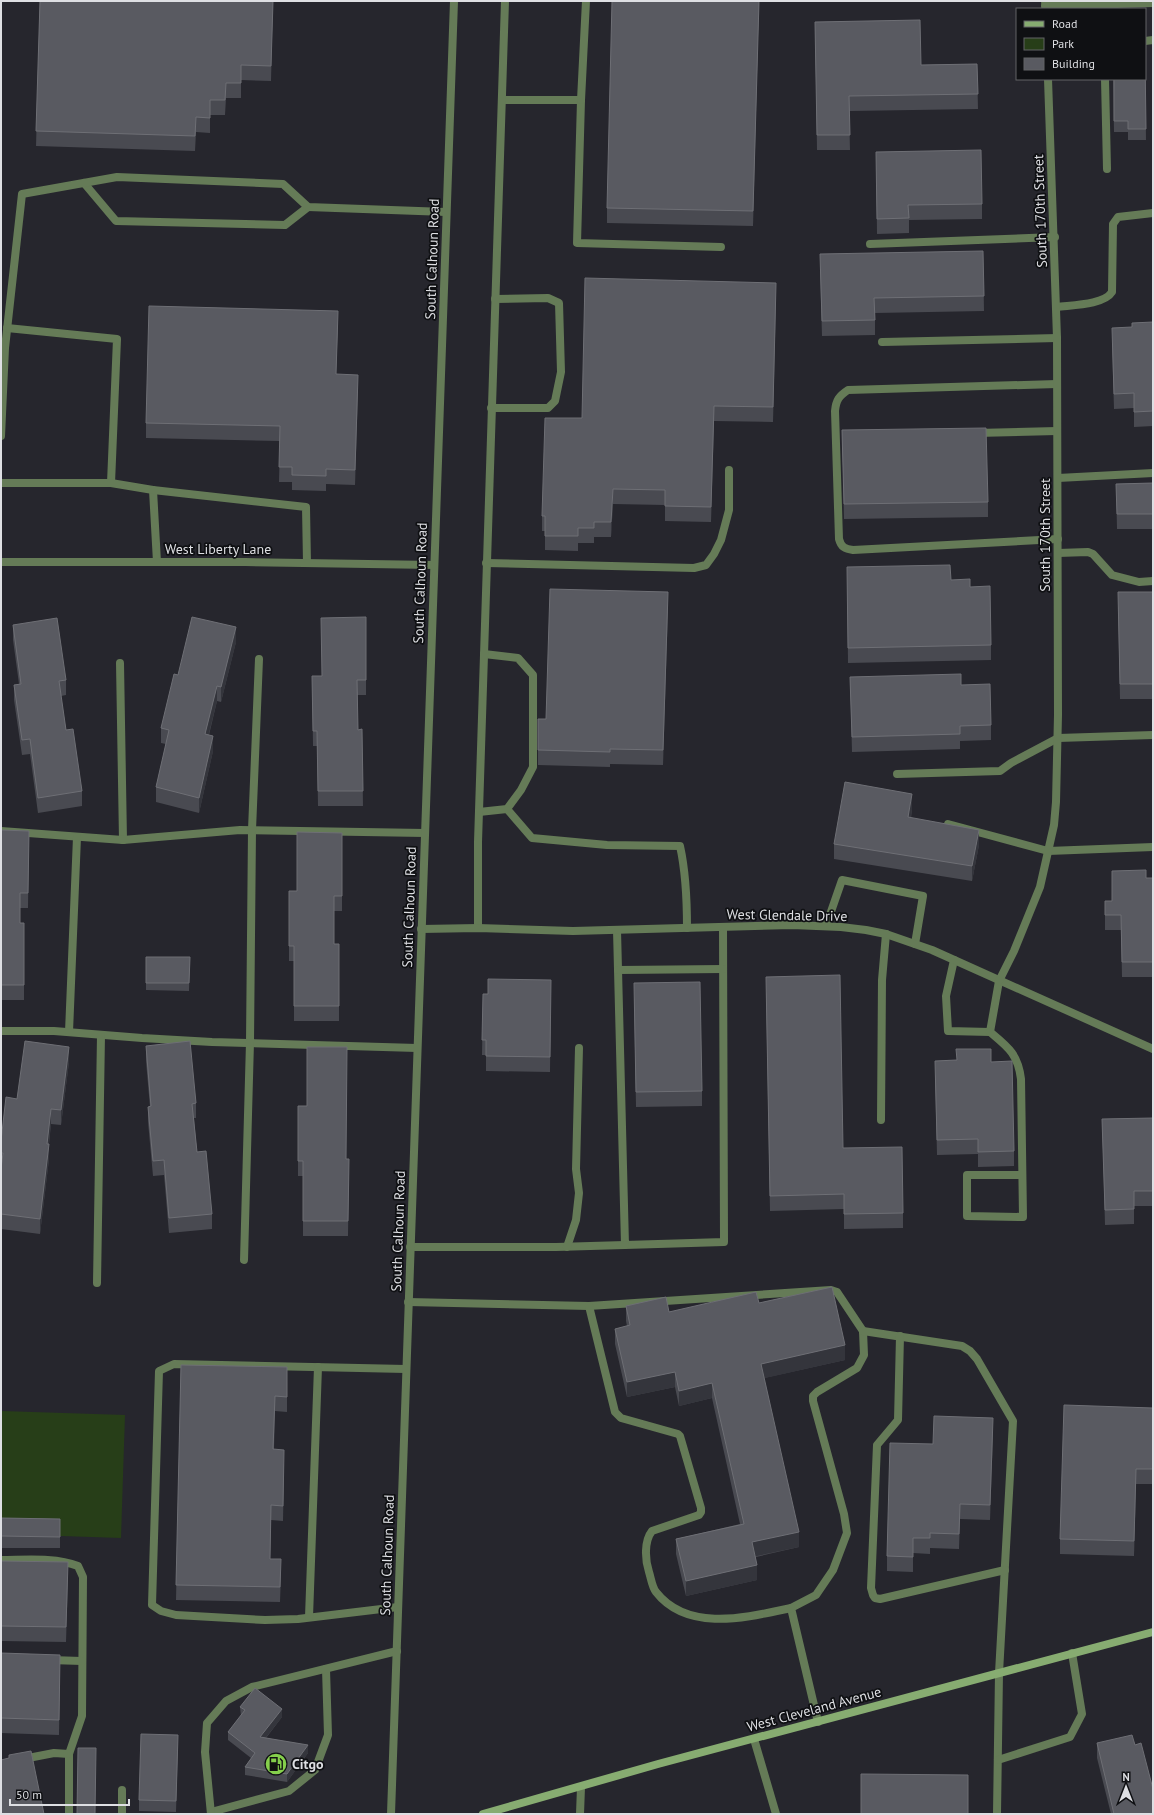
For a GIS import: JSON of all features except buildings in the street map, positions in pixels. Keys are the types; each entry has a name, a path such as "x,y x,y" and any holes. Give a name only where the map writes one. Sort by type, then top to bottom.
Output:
{"main road":[{"name":"West Cleveland Avenue","path":"483,1814 754,1739 1153,1632"}],"street":[{"name":"South Calhoun Road","path":"391,1814 454,1"},
{"path":"478,928 479,812 486,563 505,1"},
{"path":"586,1 581,100 577,243 721,247"},
{"path":"1045,5 1120,2 1153,3"},
{"name":"South 170th Street","path":"990,1032 999,981 1014,951 1040,887 1054,825 1056,802 1058,738 1058,384 1055,237 1048,80"},
{"path":"1105,80 1107,168"},
{"path":"502,100 581,100"},
{"path":"1,436 7,328 22,194 117,177 283,184 308,207"},
{"path":"84,183 116,222 285,225 308,207 446,212"},
{"path":"1056,307 1086,304 1104,300 1110,295 1112,292 1113,224 1118,218 1153,213"},
{"path":"870,244 1055,237"},
{"path":"491,408 548,408 555,401 561,372 559,303 548,298 495,299"},
{"path":"7,328 117,339 111,483"},
{"path":"882,342 1057,338"},
{"path":"1058,384 848,390 840,395 836,402 840,434 839,539 841,546 853,550 1058,539"},
{"path":"970,433 1058,431"},
{"path":"486,563 694,568 706,565 714,554 721,540 729,510 729,470"},
{"path":"1058,478 1153,473"},
{"path":"1,483 111,483 153,490 306,507 307,563"},
{"path":"153,490 157,562"},
{"path":"1058,553 1088,552 1093,554 1112,575 1139,582 1153,581"},
{"name":"West Liberty Lane","path":"1,562 434,565"},
{"path":"479,812 507,809 521,790 533,766 533,675 518,658 484,654"},
{"path":"244,1260 250,1042 252,830 260,658"},
{"path":"120,663 123,840"},
{"path":"897,774 1000,771 1011,763 1058,738 1153,735"},
{"path":"507,809 532,838 607,845 680,846 687,899 687,928"},
{"path":"948,824 1048,851 1153,847"},
{"path":"1,831 123,840 240,830 425,833"},
{"path":"69,1032 77,837"},
{"path":"826,926 842,880 923,896 915,944"},
{"name":"West Glendale Drive","path":"421,929 478,928 573,931 792,925 841,927 886,934 954,960 1153,1049"},
{"path":"410,1247 567,1247 724,1242 724,927"},
{"path":"617,930 625,1245"},
{"path":"881,1120 882,980 886,934"},
{"path":"954,960 946,996 948,1032 990,1032 1011,1050 1020,1065 1021,1079 1023,1216 967,1216 967,1176 1022,1176"},
{"path":"618,970 724,969"},
{"path":"1,1031 69,1032 142,1038 417,1048"},
{"path":"97,1283 101,1035"},
{"path":"567,1247 576,1220 579,1194 576,1169 579,1048"},
{"path":"408,1302 589,1306 831,1290 837,1292 863,1331 864,1355 857,1368 817,1392 813,1396 813,1401 844,1514 847,1533 833,1570 816,1595 792,1608 746,1617 703,1618 676,1610 656,1591 647,1566 646,1541 648,1536 652,1531 699,1515 701,1508 680,1436 678,1434 621,1418 615,1412 589,1306"},
{"path":"863,1331 962,1346 970,1351 977,1359 1013,1421 999,1673 997,1814"},
{"path":"900,1336 898,1420 877,1446 871,1588 872,1595 875,1598 880,1599 1005,1570"},
{"path":"398,1607 309,1617 264,1620 176,1615 161,1612 152,1605 159,1371 174,1364 406,1369"},
{"path":"309,1617 318,1367"},
{"path":"1,1560 57,1561 78,1566 83,1577 82,1716 70,1754 69,1814"},
{"path":"792,1608 818,1722"},
{"path":"326,1669 328,1735 315,1770 289,1791 211,1813 206,1752 207,1723 226,1702 252,1687 397,1651"},
{"path":"998,1760 1070,1737 1082,1714 1072,1653"},
{"path":"43,1660 82,1661"},
{"path":"754,1739 776,1814"},
{"path":"14,1761 54,1753 70,1754"},
{"path":"580,1814 581,1787"},
{"path":"122,1790 122,1814"}],"green space":[{"path":"1,1411 125,1415 121,1538 1,1534"}],"place":[{"name":"Citgo","path":"276,1764"}]}
